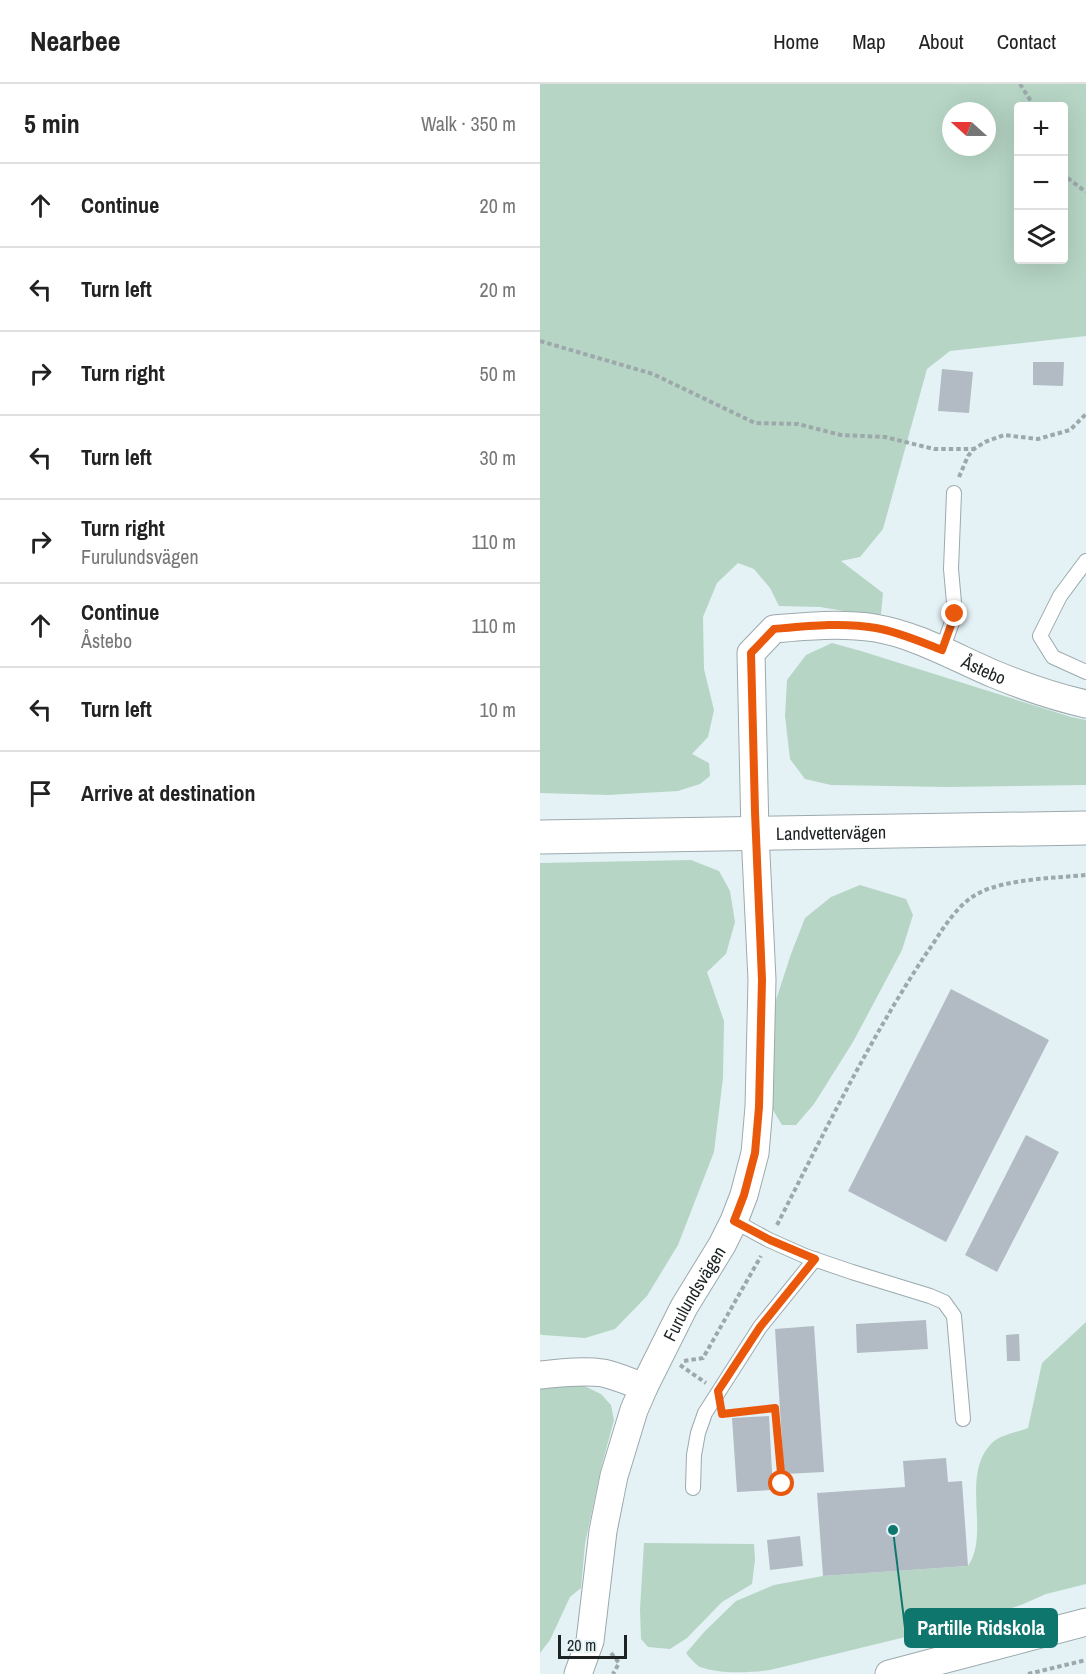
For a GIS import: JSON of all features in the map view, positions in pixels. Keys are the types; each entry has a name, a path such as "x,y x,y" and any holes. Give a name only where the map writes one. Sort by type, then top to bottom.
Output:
{"street":[{"name":"Åstebo","path":"755,833 751,653 774,629 818,625 875,628 942,650 996,675 1086,704"},
{"name":"Landvettervägen","path":"540,837 1086,828"},
{"name":"Furulundsvägen","path":"578,1674 590,1641 603,1531 614,1476 634,1410 684,1307 734,1221 744,1195 755,1153 759,1107 762,980 755,833"},
{"path":"540,1375 601,1373 644,1387"},
{"path":"890,1674 1086,1622"}],"lane":[{"path":"942,650 955,614 951,569 954,493"},
{"path":"1086,561 1060,596 1040,636 1053,657 1086,672"},
{"path":"734,1221 770,1240 815,1259 944,1302 954,1316 963,1419"},
{"path":"693,1488 694,1455 705,1413 760,1327 815,1259"}],"path":[{"path":"1020,84 1031,102"},
{"path":"1068,178 1086,192"},
{"path":"540,341 653,374 755,423 798,424 841,435 885,437 934,449 974,448 1004,435 1038,438 1070,430 1086,414"},
{"path":"954,493 968,456 974,448"},
{"path":"782,1484 775,1408 722,1414 718,1391 675,1363 703,1358 770,1240 856,1071 899,995 961,905 979,893 1001,885 1086,875"},
{"path":"1028,1674 1086,1660"}],"green space":[{"path":"540,84 1086,84 1086,336 950,351 927,369 883,529 860,557 841,561 883,593 881,614 862,614 820,607 779,606 770,588 754,569 738,563 717,583 703,617 704,669 714,710 708,737 692,754 709,763 710,776 700,784 678,791 608,795 540,793"},
{"path":"832,643 1086,720 1086,785 947,787 831,785 805,779 790,759 785,716 787,680 806,655"},
{"path":"691,860 719,871 730,891 735,922 726,954 707,972 724,1021 723,1078 714,1152 678,1245 647,1296 615,1329 585,1338 542,1335 540,1334 540,863"},
{"path":"860,885 906,899 913,915 902,950 853,1042 814,1104 796,1125 782,1125 773,1110 770,1059 775,1003 805,918 831,897"},
{"path":"1086,1322 1086,1584 1046,1594 1021,1605 971,1621 770,1670 725,1672 700,1667 694,1663 686,1653 705,1631 736,1601 774,1585 823,1576 968,1566 974,1553 977,1537 976,1487 983,1455 996,1440 1028,1428 1042,1363"},
{"path":"540,1380 576,1382 601,1394 611,1405 614,1420 585,1544 581,1588 570,1597 550,1640 540,1653"},
{"path":"644,1543 754,1544 752,1584 722,1602 687,1638 670,1649 648,1647 641,1639 640,1609"}],"building":[{"path":"1033,362 1064,362 1063,386 1033,385"},
{"path":"942,369 973,372 969,413 938,411"},
{"path":"951,989 1049,1040 946,1242 848,1191"},
{"path":"1026,1135 1059,1152 997,1272 965,1255"},
{"path":"926,1320 928,1349 857,1353 856,1324"},
{"path":"814,1326 824,1472 784,1474 775,1329"},
{"path":"1019,1334 1020,1361 1007,1361 1006,1335"},
{"path":"769,1416 773,1490 737,1492 732,1418"},
{"path":"946,1458 948,1482 962,1481 968,1566 823,1576 817,1493 905,1487 903,1461"},
{"path":"800,1536 803,1566 770,1570 767,1540"}],"place":[{"name":"Partille Ridskola","path":"893,1530"}],"route":[{"path":"782,1484 775,1408 722,1414 718,1391 760,1327 815,1259 770,1240 734,1221 744,1195 755,1153 759,1107 762,980 751,653 774,629 818,625 875,628 942,650 955,614"}]}
